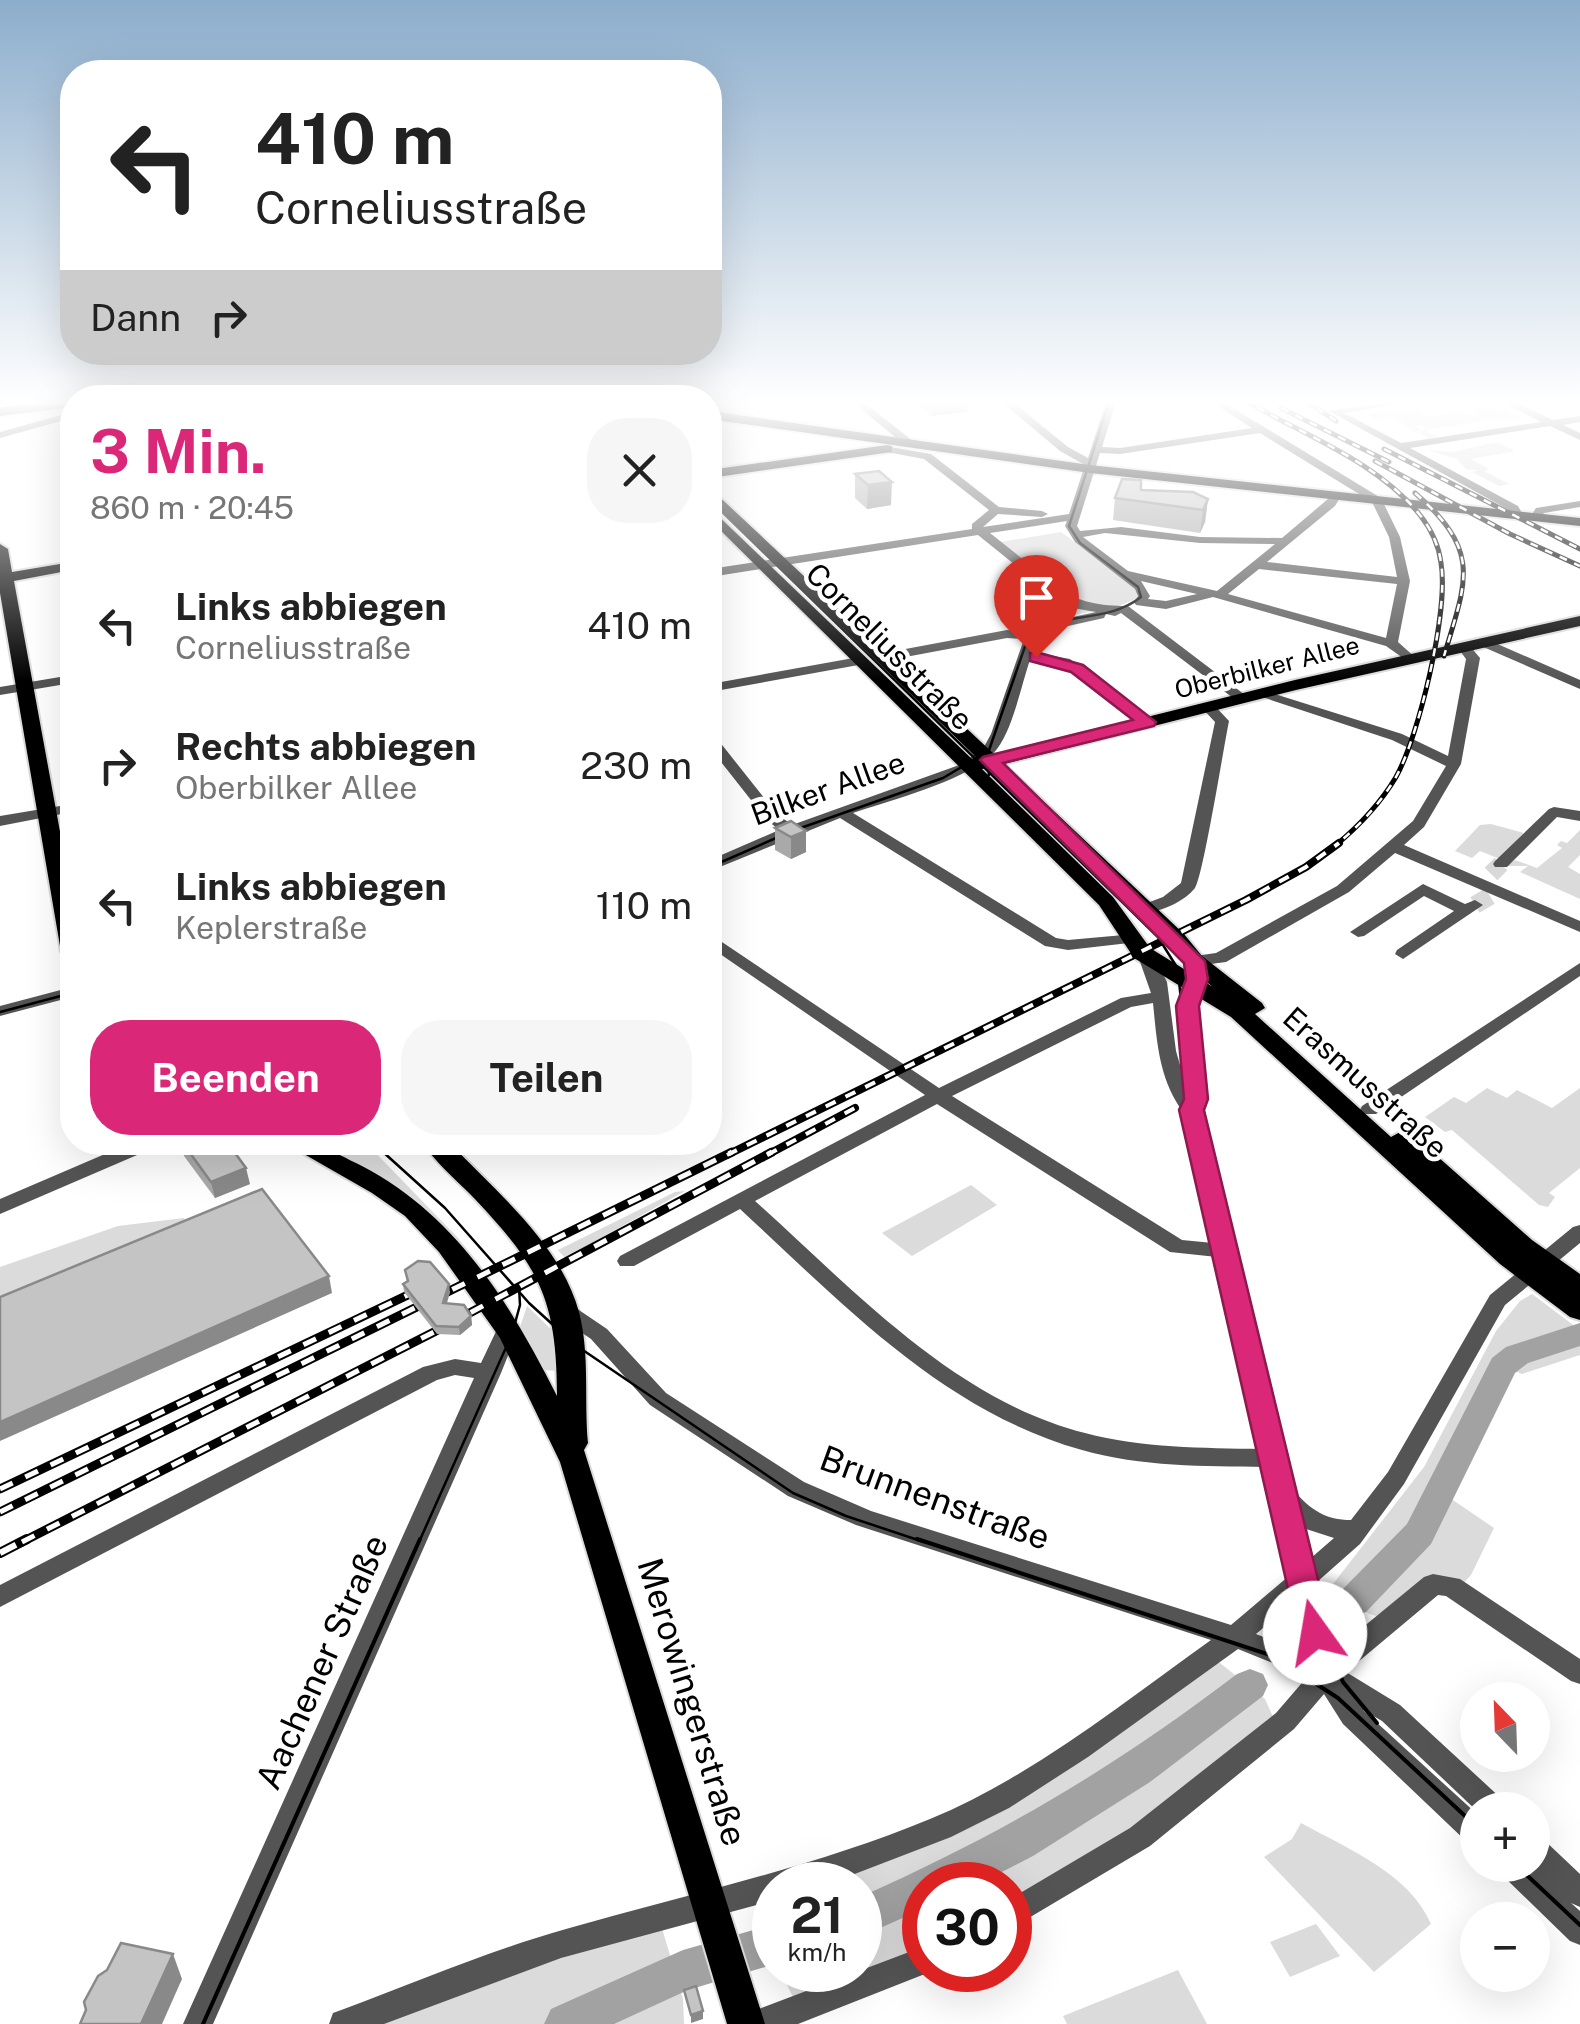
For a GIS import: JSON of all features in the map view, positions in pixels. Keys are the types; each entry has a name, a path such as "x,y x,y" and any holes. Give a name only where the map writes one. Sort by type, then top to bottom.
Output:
{"main road":[{"path":"1313,493 1536,517 1558,513 1580,522"},
{"name":"Corneliusstraße","path":"722,504 1145,909 1195,970"},
{"name":"Corneliusstraße","path":"722,524 854,662 878,677 1106,901 1129,938 1155,962"},
{"path":"60,568 2,571 60,885"},
{"name":"Oberbilker Allee","path":"967,768 987,757 1580,621"},
{"path":"878,677 889,672 906,679"},
{"name":"Erasmusstraße","path":"1155,962 1195,970 1229,985 1536,1268"},
{"name":"Erasmusstraße","path":"1195,970 1536,1268"},
{"name":"Merowingerstraße","path":"320,1155 382,1188 439,1234 503,1320 575,1462 740,2006"},
{"path":"446,1155 530,1245 562,1303"},
{"path":"1536,1268 1580,1288"},
{"path":"1536,1268 1580,1310"},
{"name":"Merowingerstraße","path":"562,1303 570,1358 568,1400 575,1462"}],"street":[{"path":"975,493 996,510 1043,514 1053,520"},
{"path":"1079,493 1071,517 1076,536 1144,591 1140,602"},
{"path":"1367,493 1377,500 1394,530 1402,556 1403,604 1391,643"},
{"path":"1487,493 1514,508 1518,515"},
{"path":"884,658 1034,632 1140,602 1166,605 1216,594 1259,565 1331,504 1334,496"},
{"path":"1558,513 1580,504"},
{"path":"987,757 1047,590 1045,582 976,526 996,510"},
{"path":"722,571 1071,517"},
{"path":"1076,536 1100,530 1201,540 1253,537 1285,542"},
{"path":"1259,565 1404,581"},
{"path":"1124,574 1216,594 1391,643 1410,659"},
{"path":"1047,590 1077,605 1120,610 1251,696 1397,737 1454,764"},
{"path":"1486,644 1580,684"},
{"path":"1192,1110 1196,1099 1187,1006 1195,970 1343,889 1419,824 1454,764 1473,658 1464,648"},
{"path":"1024,655 1065,662 1147,722"},
{"path":"722,686 854,662"},
{"path":"0,691 60,681"},
{"path":"1145,909 1169,900 1189,885 1222,721 1208,707"},
{"path":"965,737 982,740 998,734"},
{"path":"722,755 770,816 790,830"},
{"name":"Bilker Allee","path":"722,861 790,830 967,768"},
{"path":"0,821 60,810"},
{"path":"840,812 1052,942 1068,945 1129,938"},
{"path":"1404,954 1486,889 1554,812 1580,816"},
{"path":"1394,848 1580,926"},
{"path":"1358,932 1423,889 1486,889"},
{"path":"722,947 938,1096 1178,1247 1224,1251"},
{"path":"1155,962 1164,1040 1181,1098 1192,1110 1326,1673 1352,1716 1460,1817"},
{"path":"1369,1110 1580,968"},
{"path":"0,1011 60,995"},
{"path":"628,1261 938,1096 1128,1002 1161,997"},
{"path":"0,1207 121,1155"},
{"path":"744,1202 932,1368 982,1402 1080,1441 1130,1452 1274,1458"},
{"path":"852,1862 941,1828 999,1799 1079,1750 1235,1637 1358,1529 1396,1478 1497,1300 1580,1232"},
{"name":"Brunnenstraße","path":"562,1303 599,1334 658,1398 823,1504 1235,1637 1326,1673 1391,1714 1475,1792"},
{"name":"Aachener Straße","path":"198,2024 490,1374 503,1320"},
{"path":"0,1597 431,1373 455,1367 490,1374"},
{"path":"1284,1496 1309,1522 1333,1529 1358,1529"},
{"path":"1032,1902 1140,1837 1284,1721 1326,1673 1423,1590 1444,1583 1580,1673"},
{"path":"1550,1864 1580,1893"},
{"path":"1529,1882 1580,1931"},
{"path":"344,2024 561,1944 714,1921 752,1899"},
{"path":"759,2024 902,1969"}],"shaded area":[{"path":"1061,532 1132,584 1138,594 1136,599 1116,607 1043,621 1053,584 1000,542"},
{"path":"1480,825 1524,833 1500,859 1480,851 1472,858 1455,851"},
{"path":"1580,830 1580,855 1568,867 1580,874 1580,899 1520,872 1528,866 1506,866 1515,860 1537,868 1562,848 1557,845 1561,841 1567,843"},
{"path":"1487,1088 1507,1098 1517,1090 1552,1108 1580,1088 1580,1168 1549,1193 1555,1197 1548,1207 1539,1205 1452,1130 1445,1132 1425,1117 1454,1097 1466,1103"},
{"path":"332,1155 378,1155 459,1239 460,1246 417,1201"},
{"path":"971,1185 997,1205 912,1256 882,1233"},
{"path":"685,1191 565,1258 558,1250 675,1192"},
{"path":"184,1218 191,1231 0,1310 0,1267 118,1226"},
{"path":"1532,1294 1580,1330 1580,1355 1522,1374 1512,1370 1447,1496 1494,1528 1471,1575 1461,1586 1376,1616 1363,1611 1333,1584 1424,1467 1496,1331 1520,1301"},
{"path":"527,1306 560,1338 561,1371 540,1370 519,1330"},
{"path":"1215,1659 1265,1699 1275,1721 1167,1806 1032,1890 1032,1862 902,1862 902,1957 882,1966 882,1862 858,1862 943,1831"},
{"path":"1301,1823 1393,1876 1421,1906 1431,1924 1374,1972 1264,1857 1292,1839"},
{"path":"1316,1924 1340,1956 1290,1977 1270,1942"},
{"path":"661,1925 683,1999 684,2024 353,2024"},
{"path":"1178,1970 1207,2024 1067,2024 1063,2016"},
{"path":"790,1992 821,1992 796,2003"}],"building":[{"path":"1117,493 1196,493 1208,499 1203,510 1115,498"},
{"path":"791,821 806,831 791,837 775,828"},
{"path":"191,1155 236,1155 246,1168 211,1182"},
{"path":"262,1189 329,1276 0,1422 0,1297"},
{"path":"418,1261 430,1262 449,1284 443,1303 464,1305 471,1316 459,1327 436,1326 403,1284 408,1281 405,1270"},
{"path":"121,1943 173,1954 141,2024 80,2024 86,2010 84,2002"},
{"path":"696,1986 703,2011 691,2015 684,1990"}],"waterway":[{"path":"1353,1602 1419,1534 1503,1366 1517,1355 1580,1334"},
{"path":"981,1862 1098,1795 1250,1685"},
{"path":"882,1907 902,1898"},
{"path":"566,2024 683,1971 752,1951"}],"tunnel":[{"path":"1491,874 1501,864"},
{"path":"1475,905 1490,896"}],"tram line":[{"path":"989,772 987,756 1030,632 1057,622 1115,611 1141,597 1138,587 1080,543 1069,526 1080,493"},
{"path":"1311,493 1580,523"},
{"path":"722,512 975,759"},
{"path":"975,759 987,752"},
{"path":"722,862 792,831 943,778 975,759"},
{"path":"975,759 989,772"},
{"path":"989,772 1158,937 1178,969 1188,1079 1298,1542"},
{"path":"0,1012 60,996"},
{"path":"386,1155 445,1208 519,1292"},
{"path":"519,1287 519,1292"},
{"path":"419,1542 512,1334 519,1292"},
{"path":"519,1292 574,1344 793,1493 924,1542"},
{"path":"203,2024 420,1539"},
{"path":"917,1539 1273,1656 1338,1698 1460,1811"},
{"path":"1297,1539 1318,1626 1343,1682 1377,1723"},
{"path":"1534,1882 1580,1925"}],"railway":[{"path":"1336,845 1376,805 1396,777 1414,733 1436,641 1441,610 1440,557 1428,526 1399,493"},
{"path":"1415,493 1437,514 1460,551 1462,587 1444,656"},
{"path":"1435,493 1580,566"},
{"path":"1471,493 1580,549"},
{"path":"727,1155 1246,900 1306,867 1339,843"},
{"path":"767,1155 855,1108"},
{"path":"0,1512 732,1152"},
{"path":"22,1542 434,1332 772,1152"},
{"path":"0,1489 433,1283"},
{"path":"0,1553 27,1539"}],"route":[{"path":"1036,657 1065,662 1077,669 1147,722 990,760 1176,938 1194,961 1197,979 1187,1006 1196,1099 1192,1110 1315,1633"}]}
